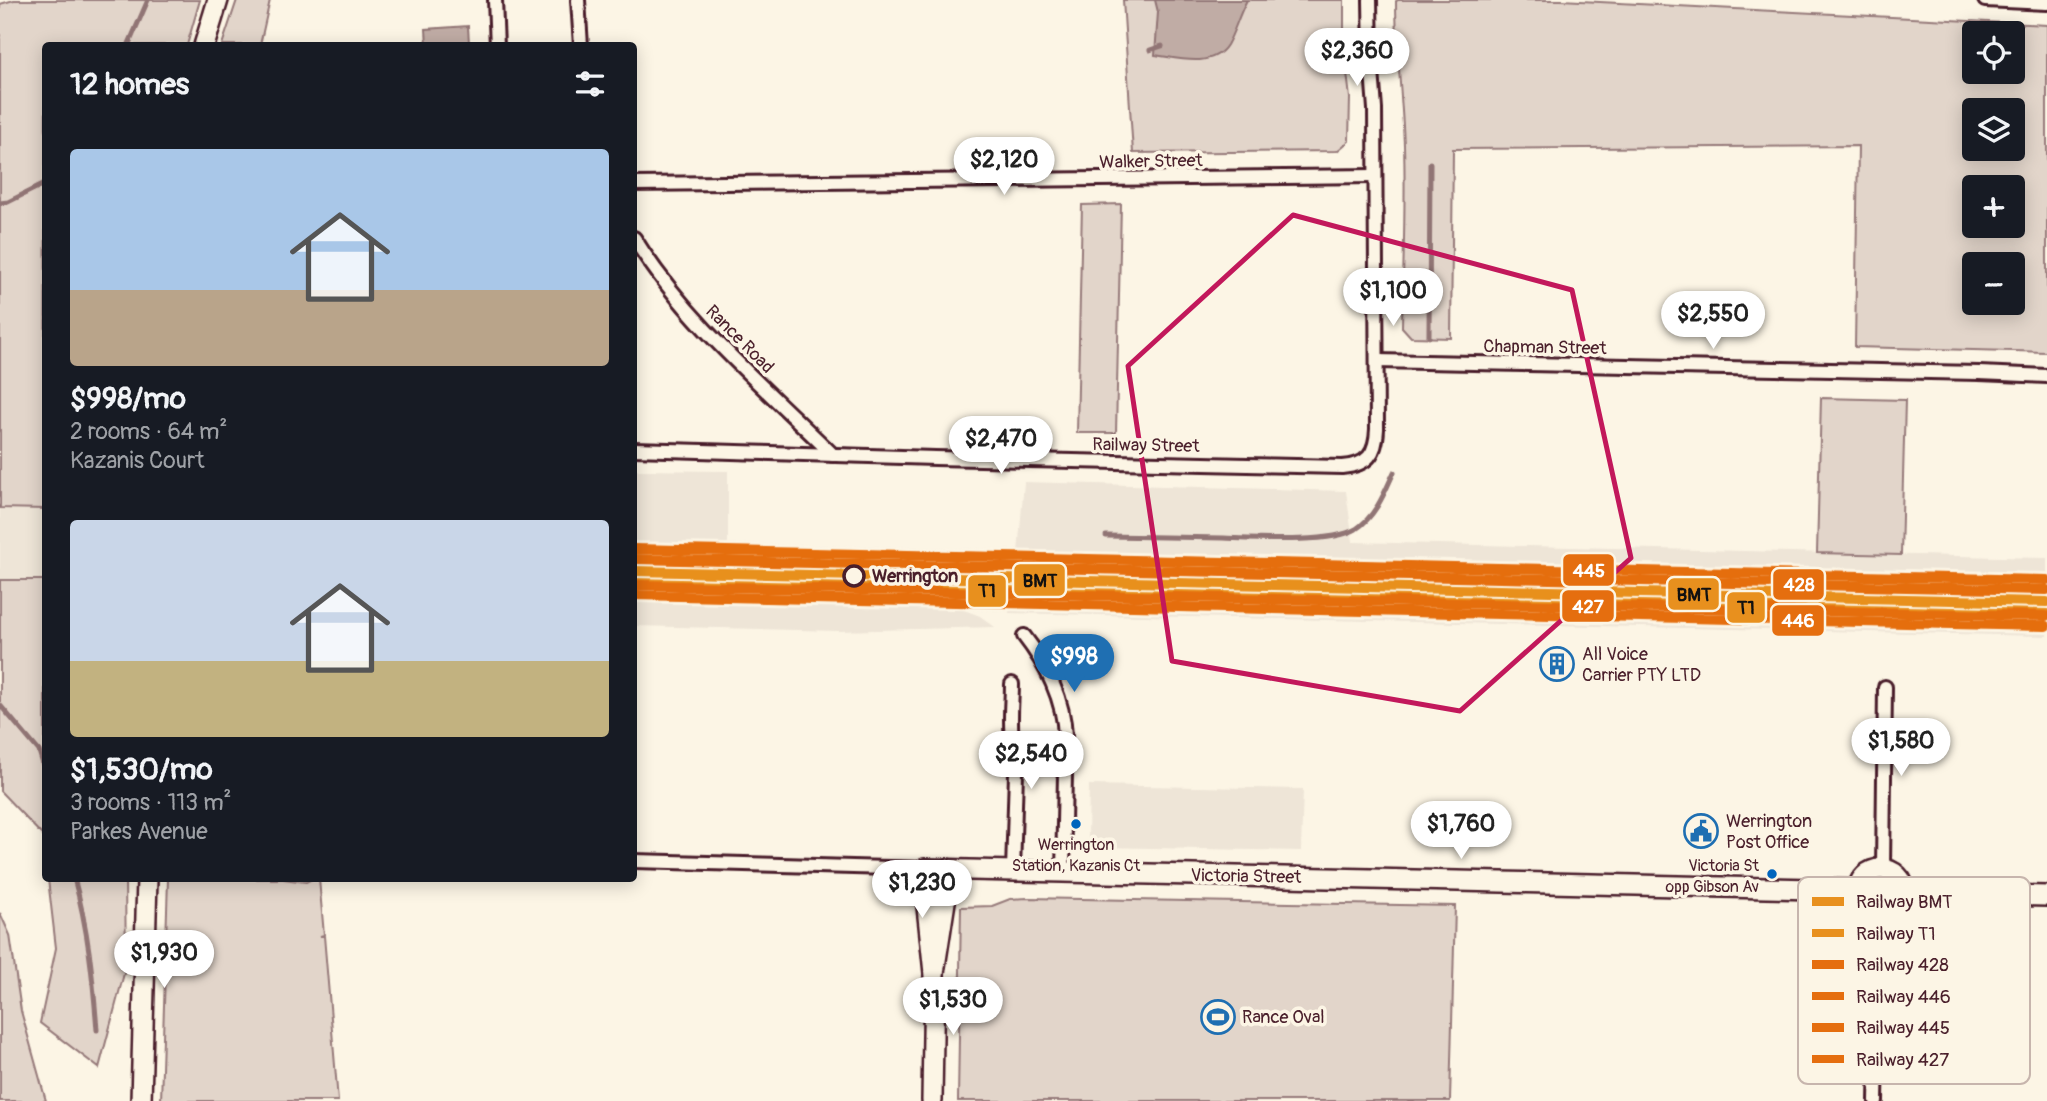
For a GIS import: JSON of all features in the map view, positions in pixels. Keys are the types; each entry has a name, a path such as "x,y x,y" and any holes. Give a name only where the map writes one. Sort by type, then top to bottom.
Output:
{"street":[{"path":"205,42 218,0"},
{"path":"495,0 497,42"},
{"path":"578,0 581,42"},
{"path":"1370,0 1375,109 1377,360"},
{"path":"1985,0 2047,4"},
{"name":"Walker Street","path":"637,184 1375,176"},
{"name":"Rance Road","path":"637,243 656,273 684,307 833,455"},
{"name":"Chapman Street","path":"1377,360 2047,376"},
{"name":"Railway Street","path":"637,449 1353,466 1363,463 1375,448 1377,360"},
{"path":"1024,636 1039,657 1056,692 1065,738 1062,769"},
{"path":"1012,684 1012,736 1016,755 1022,762"},
{"path":"1883,869 1885,687"},
{"path":"1013,871 1015,781 1018,767 1022,762 1044,757 1057,763 1065,774 1063,872"},
{"name":"Victoria Street","path":"637,862 1798,889"},
{"path":"925,869 934,973 932,1101"},
{"path":"934,973 947,889 947,869"},
{"path":"1864,877 1883,869 1898,877"},
{"path":"141,1101 147,882"}],"highlighted area":[{"path":"1293,215 1572,290 1631,558 1460,711 1172,661 1128,366"}],"shaded area":[{"path":"14,0 200,0 188,42 42,42 42,509 0,508 0,4"},
{"path":"237,0 270,0 261,42 223,42"},
{"path":"1123,0 1344,0 1344,47 1350,98 1349,141 1337,151 1133,153"},
{"path":"1155,0 1247,0 1230,40 1221,52 1203,60 1194,60 1155,55 1158,12"},
{"path":"1398,0 1561,0 1969,21 1962,21 1962,84 2025,84 2025,24 2047,25 2047,352 1855,347 1858,146 1453,149 1451,338 1411,337 1402,327 1405,168 1397,37"},
{"path":"468,26 469,42 427,42 426,29"},
{"path":"1121,204 1116,433 1077,433 1082,205"},
{"path":"1821,398 1905,400 1901,555 1817,553"},
{"path":"637,470 728,471 728,550 637,548"},
{"path":"1024,482 1346,491 1353,542 2047,558 2047,636 1009,613 1010,592 1025,592 1025,584 637,575 637,557 1013,566 1014,554 1018,553"},
{"path":"0,508 42,509 42,590 0,589"},
{"path":"0,580 42,580 42,835 0,791"},
{"path":"637,584 884,590 883,606 964,610 980,616 995,627 839,631 637,626"},
{"path":"1089,785 1303,789 1301,851 1097,847 1088,837"},
{"path":"48,882 125,882 126,966 99,1068 40,1023 56,948"},
{"path":"168,882 319,882 324,935 320,936 324,936 338,1101 161,1101"},
{"path":"1010,899 1455,906 1450,1101 958,1101 961,907 992,906"},
{"path":"0,913 10,935 21,1011 46,1101 0,1101"}],"waterway":[{"path":"130,42 148,0"},
{"path":"1150,50 1162,46"},
{"path":"1429,337 1430,163"},
{"path":"0,203 8,202 42,185"},
{"path":"1106,536 1292,540 1344,534 1356,529 1369,517 1394,472"},
{"path":"0,705 39,751 42,761"},
{"path":"75,882 89,953 97,1030"}],"rail line":[{"name":"445","path":"637,549 2047,580"},
{"name":"428","path":"637,559 2047,590"},
{"name":"BMT","path":"637,571 2047,602"},
{"name":"T1","path":"637,583 2047,614"},
{"name":"427","path":"637,585 2046,616"},
{"name":"446","path":"637,595 2046,626"}],"place":[{"name":"Werrington","path":"854,576"},
{"name":"All Voice Carrier PTY LTD","path":"1557,664"},
{"name":"Werrington Station, Kazanis Ct","path":"1076,824"},
{"name":"Werrington Post Office","path":"1701,831"},
{"name":"Victoria St opp Gibson Av","path":"1772,874"},
{"name":"Rance Oval","path":"1218,1017"}]}
